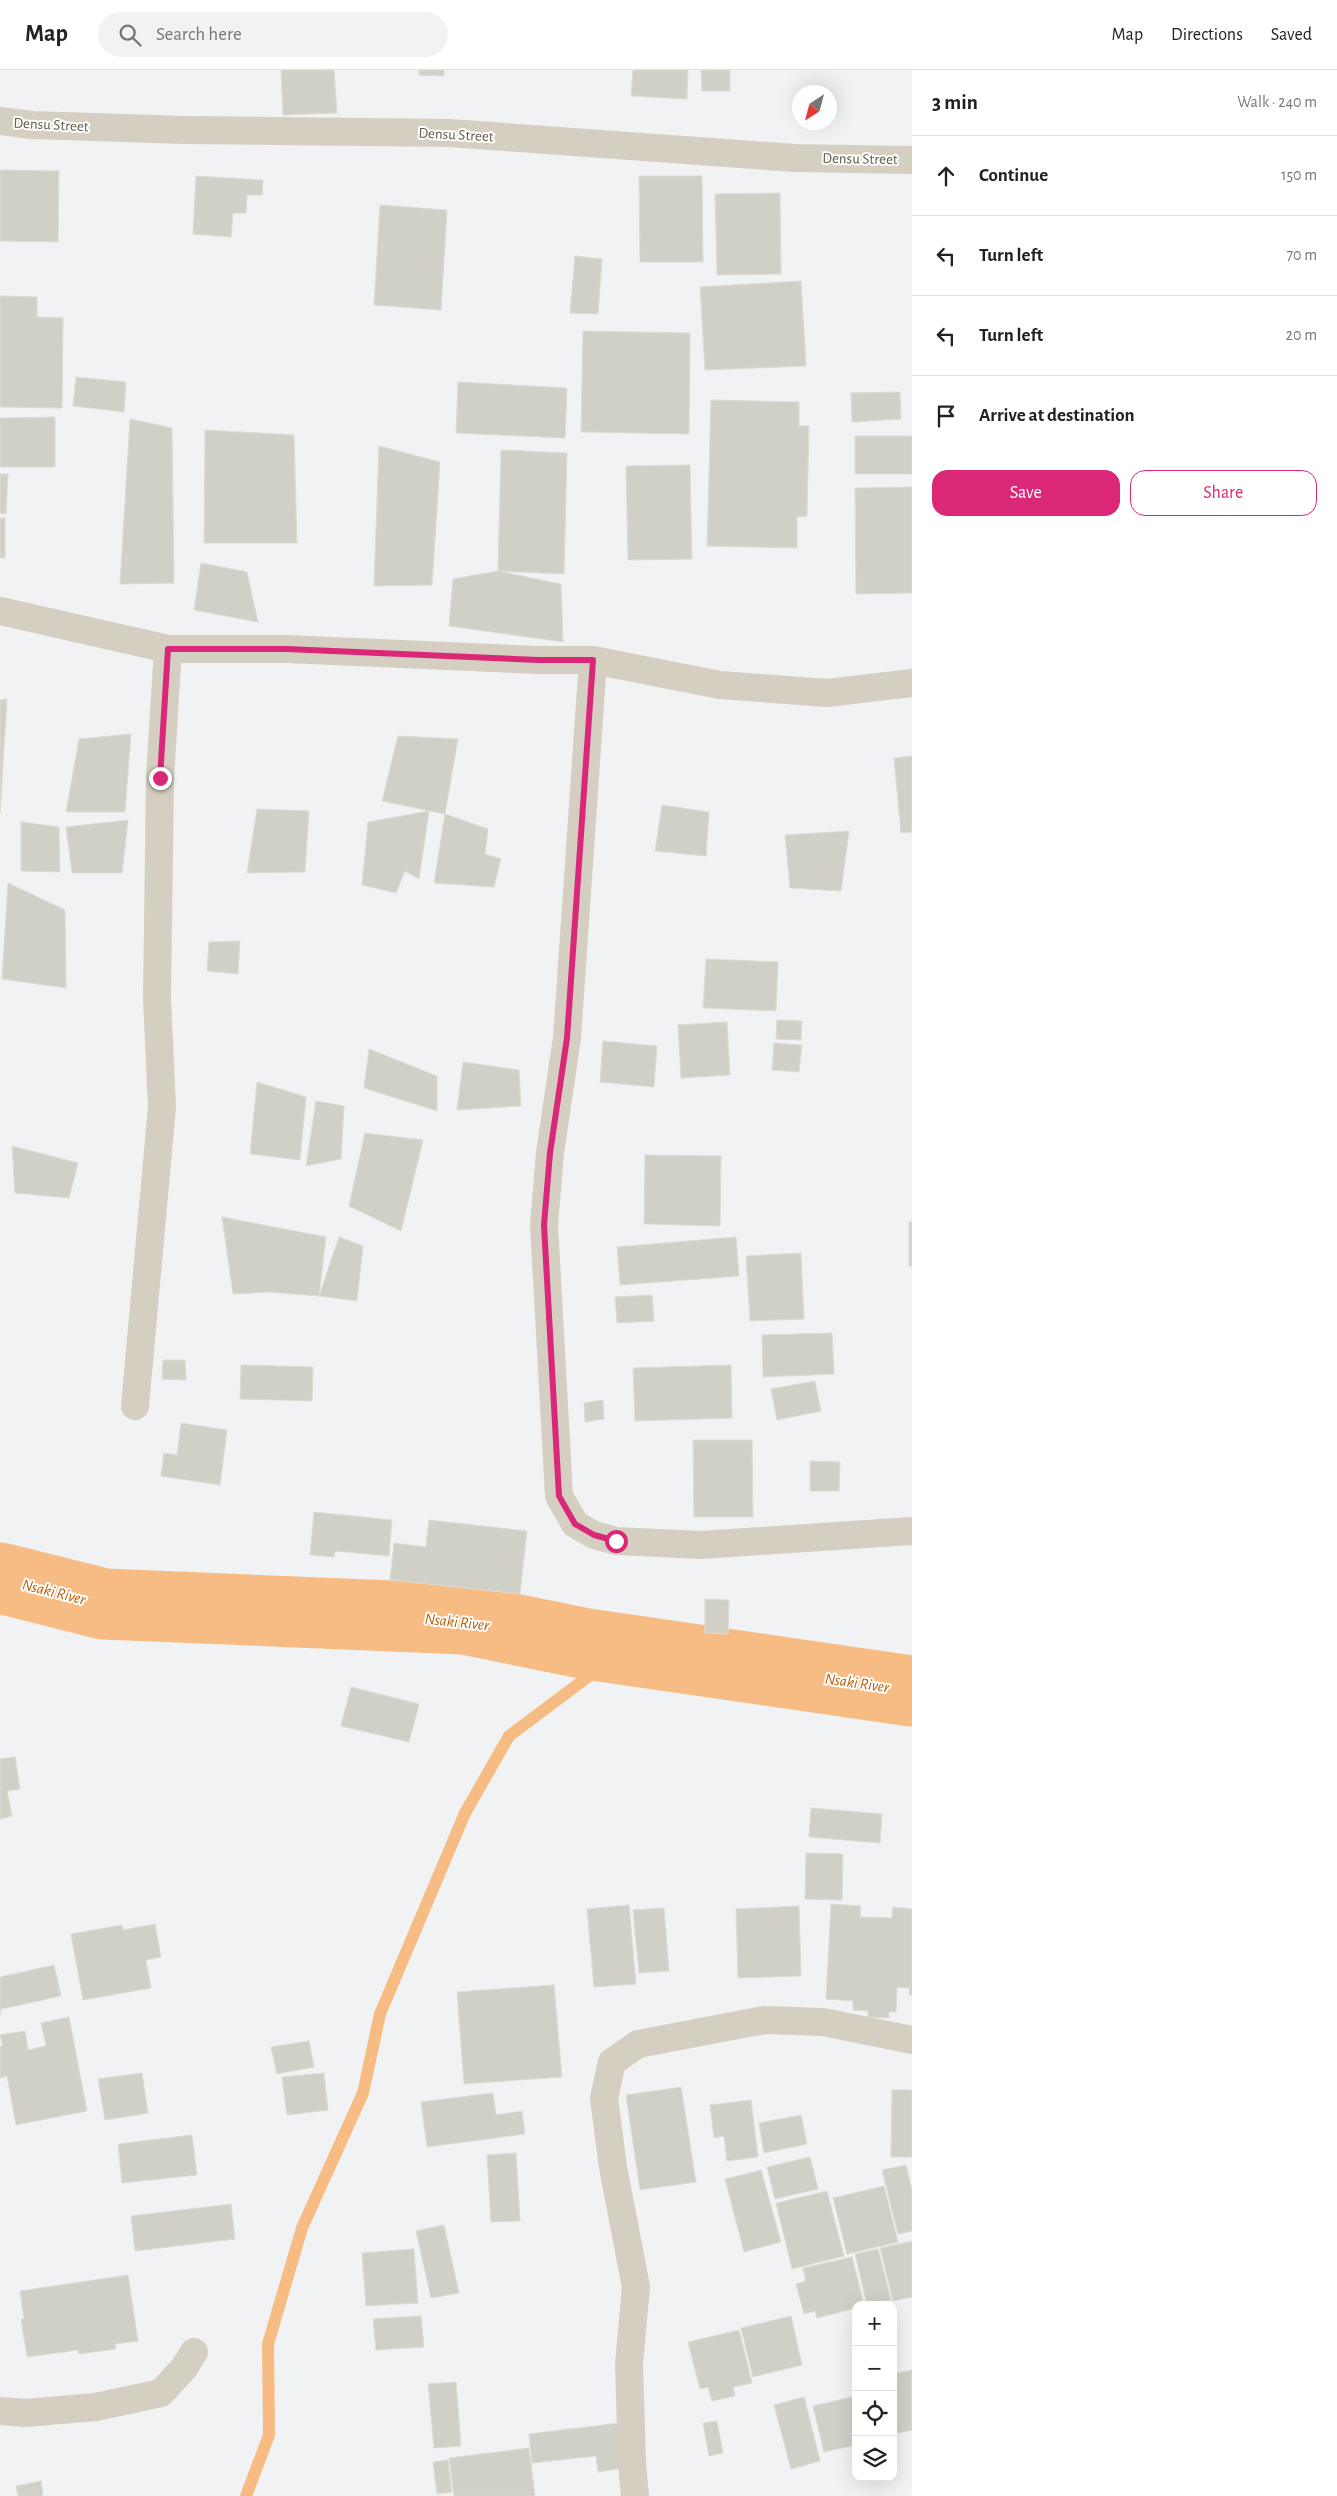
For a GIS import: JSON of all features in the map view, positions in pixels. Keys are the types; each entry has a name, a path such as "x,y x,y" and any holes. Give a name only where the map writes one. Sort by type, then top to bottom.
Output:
{"street":[{"name":"Densu Street","path":"0,121 32,125 176,130 450,134 795,158 912,160"},
{"path":"0,611 168,649 287,649 539,660 593,660 720,685 827,694 912,682"},
{"path":"135,1406 162,1107 157,980 160,778 168,649"},
{"path":"593,660 567,1038 550,1153 544,1225 559,1496 575,1524 594,1535 616,1541 700,1545 903,1532"},
{"path":"635,2496 632,2464 630,2364 636,2287 613,2167 604,2098 612,2062 638,2044 764,2020 823,2022 912,2040"},
{"path":"0,2411 25,2414 96,2406 161,2393 184,2368 194,2352"}],"building":[{"path":"281,70 334,70 337,113 283,115"},
{"path":"419,70 444,70 444,76 419,75"},
{"path":"633,70 688,70 687,99 631,96"},
{"path":"701,70 730,70 730,91 702,91"},
{"path":"0,170 59,171 58,242 0,241"},
{"path":"196,176 263,180 262,195 247,195 246,213 233,213 231,237 193,234"},
{"path":"639,176 702,176 703,262 640,262"},
{"path":"780,193 781,274 717,275 715,194"},
{"path":"380,205 447,210 441,310 374,305"},
{"path":"575,256 602,259 598,314 570,313"},
{"path":"801,281 806,366 705,370 700,287"},
{"path":"0,296 37,297 37,317 63,318 62,408 0,407"},
{"path":"583,331 690,333 689,434 581,432"},
{"path":"76,377 126,382 124,412 73,406"},
{"path":"458,382 567,388 565,438 456,433"},
{"path":"900,392 901,419 852,422 851,393"},
{"path":"711,400 799,402 799,426 809,426 807,516 797,517 797,548 707,546"},
{"path":"55,417 55,467 0,467 0,418"},
{"path":"130,419 172,428 174,583 120,584"},
{"path":"205,430 294,435 297,543 204,543"},
{"path":"855,436 912,436 912,474 855,474"},
{"path":"379,446 440,462 432,585 374,586"},
{"path":"501,450 567,453 564,574 498,571"},
{"path":"690,465 692,559 628,560 626,466"},
{"path":"0,474 8,474 6,514 0,513"},
{"path":"912,487 912,593 856,594 855,488"},
{"path":"0,518 5,518 5,558 0,558"},
{"path":"201,563 247,572 258,622 194,610"},
{"path":"498,571 561,584 563,642 449,626 453,579"},
{"path":"7,699 0,814 0,700"},
{"path":"131,734 125,812 66,812 79,739"},
{"path":"398,736 458,739 445,814 382,801"},
{"path":"912,756 912,832 901,833 894,758"},
{"path":"662,805 709,812 706,856 655,851"},
{"path":"257,809 309,811 305,872 247,873"},
{"path":"429,811 419,879 405,871 396,893 362,885 368,822"},
{"path":"445,814 488,829 485,854 501,859 494,887 434,883"},
{"path":"128,820 122,873 72,873 66,827"},
{"path":"21,822 59,827 60,872 21,871"},
{"path":"849,831 841,891 790,888 785,835"},
{"path":"8,883 65,910 66,988 2,979"},
{"path":"240,941 238,974 207,971 209,942"},
{"path":"706,959 778,962 776,1011 703,1008"},
{"path":"777,1020 802,1021 801,1040 776,1039"},
{"path":"727,1022 730,1075 681,1078 678,1025"},
{"path":"603,1041 657,1046 654,1087 600,1082"},
{"path":"774,1043 802,1045 799,1072 772,1070"},
{"path":"369,1049 437,1076 437,1111 364,1088"},
{"path":"463,1062 519,1070 521,1106 457,1110"},
{"path":"257,1082 306,1097 300,1160 250,1154"},
{"path":"316,1101 344,1106 341,1159 306,1166"},
{"path":"365,1133 423,1140 401,1231 349,1206"},
{"path":"12,1146 78,1163 69,1198 15,1193"},
{"path":"645,1155 721,1156 720,1226 644,1224"},
{"path":"222,1217 326,1237 319,1296 269,1292 233,1294"},
{"path":"909,1222 912,1222 912,1266 909,1266"},
{"path":"339,1237 363,1246 357,1301 319,1296"},
{"path":"736,1237 739,1276 620,1285 617,1247"},
{"path":"801,1253 804,1319 750,1321 746,1256"},
{"path":"652,1295 654,1321 617,1323 615,1297"},
{"path":"832,1333 834,1374 763,1377 762,1335"},
{"path":"163,1360 185,1360 186,1380 162,1379"},
{"path":"241,1365 313,1367 312,1401 240,1399"},
{"path":"731,1365 732,1418 635,1421 633,1368"},
{"path":"815,1381 821,1411 777,1420 771,1389"},
{"path":"603,1400 604,1419 585,1422 584,1403"},
{"path":"181,1423 227,1430 220,1485 161,1476 164,1453 177,1455"},
{"path":"693,1440 752,1440 753,1517 694,1517"},
{"path":"810,1461 840,1462 839,1491 810,1491"},
{"path":"314,1512 392,1520 389,1556 335,1551 334,1557 310,1555"},
{"path":"429,1520 527,1531 520,1594 390,1580 394,1543 426,1547"},
{"path":"705,1599 729,1600 728,1634 705,1633"},
{"path":"351,1687 419,1704 409,1742 341,1726"},
{"path":"15,1757 20,1789 7,1791 12,1816 0,1819 0,1759"},
{"path":"811,1808 882,1814 880,1843 809,1837"},
{"path":"806,1853 843,1854 842,1900 805,1899"},
{"path":"831,1904 861,1906 860,1917 892,1918 893,1907 912,1909 912,1995 909,1995 910,1988 897,1987 896,2012 889,2012 889,2018 868,2017 868,2011 853,2010 853,2001 826,1999"},
{"path":"629,1905 636,1984 594,1987 587,1909"},
{"path":"799,1906 801,1976 738,1978 736,1909"},
{"path":"664,1908 669,1971 639,1973 633,1910"},
{"path":"155,1924 161,1957 146,1960 151,1988 83,2000 71,1934 122,1925 123,1930"},
{"path":"54,1965 61,1996 1,2009 0,2015 0,1977"},
{"path":"554,1985 562,2077 464,2084 457,1992"},
{"path":"69,2017 87,2111 16,2125 7,2076 0,2078 0,2046 3,2046 0,2035 25,2031 28,2050 46,2046 41,2023"},
{"path":"309,2041 314,2067 277,2074 271,2047"},
{"path":"142,2073 148,2113 105,2120 98,2079"},
{"path":"324,2073 328,2110 287,2115 282,2077"},
{"path":"681,2087 696,2182 640,2190 626,2095"},
{"path":"892,2090 912,2090 912,2157 891,2157"},
{"path":"493,2093 496,2115 522,2111 525,2134 427,2147 421,2102"},
{"path":"751,2100 758,2157 727,2161 724,2136 714,2138 710,2105"},
{"path":"801,2115 807,2144 764,2153 759,2123"},
{"path":"192,2135 197,2175 122,2183 118,2144"},
{"path":"516,2153 520,2221 491,2222 487,2155"},
{"path":"810,2157 818,2189 775,2199 767,2167"},
{"path":"906,2165 912,2190 912,2231 898,2234 882,2170"},
{"path":"761,2170 781,2242 744,2252 725,2179"},
{"path":"884,2186 898,2242 847,2254 833,2198"},
{"path":"827,2191 844,2256 792,2269 776,2203"},
{"path":"231,2204 235,2239 135,2251 131,2216"},
{"path":"444,2225 459,2293 431,2298 416,2231"},
{"path":"912,2241 912,2297 893,2301 880,2248"},
{"path":"414,2249 418,2303 366,2306 362,2253"},
{"path":"878,2249 891,2300 866,2301 855,2254"},
{"path":"852,2257 863,2301 852,2301 852,2309 817,2318 815,2311 804,2314 796,2284 806,2281 803,2268"},
{"path":"128,2275 138,2341 115,2344 116,2349 79,2354 78,2350 27,2357 21,2319 24,2319 20,2291"},
{"path":"421,2316 424,2347 376,2350 373,2319"},
{"path":"791,2316 802,2365 753,2377 741,2328"},
{"path":"739,2330 752,2383 733,2387 735,2396 712,2401 708,2387 700,2389 688,2342"},
{"path":"912,2370 912,2430 897,2433 897,2391 897,2373"},
{"path":"456,2382 461,2446 434,2448 428,2384"},
{"path":"804,2397 820,2461 791,2469 774,2405"},
{"path":"852,2397 852,2446 824,2452 813,2406"},
{"path":"717,2421 723,2453 709,2456 703,2423"},
{"path":"619,2423 624,2468 598,2472 596,2456 532,2463 529,2434"},
{"path":"529,2448 535,2496 454,2496 449,2458"},
{"path":"448,2460 452,2492 437,2494 433,2462"},
{"path":"41,2481 43,2496 18,2496 16,2486"}],"waterway":[{"name":"Nsaki River","path":"0,1578 104,1604 464,1619 587,1644 912,1691"},
{"path":"246,2496 269,2435 268,2344 302,2228 363,2093 380,2014 465,1813 509,1736 625,1649"}],"route":[{"path":"160,778 168,649 287,649 539,660 593,660 567,1038 550,1153 544,1225 554,1447 559,1496 575,1524 594,1535 616,1541"}]}
